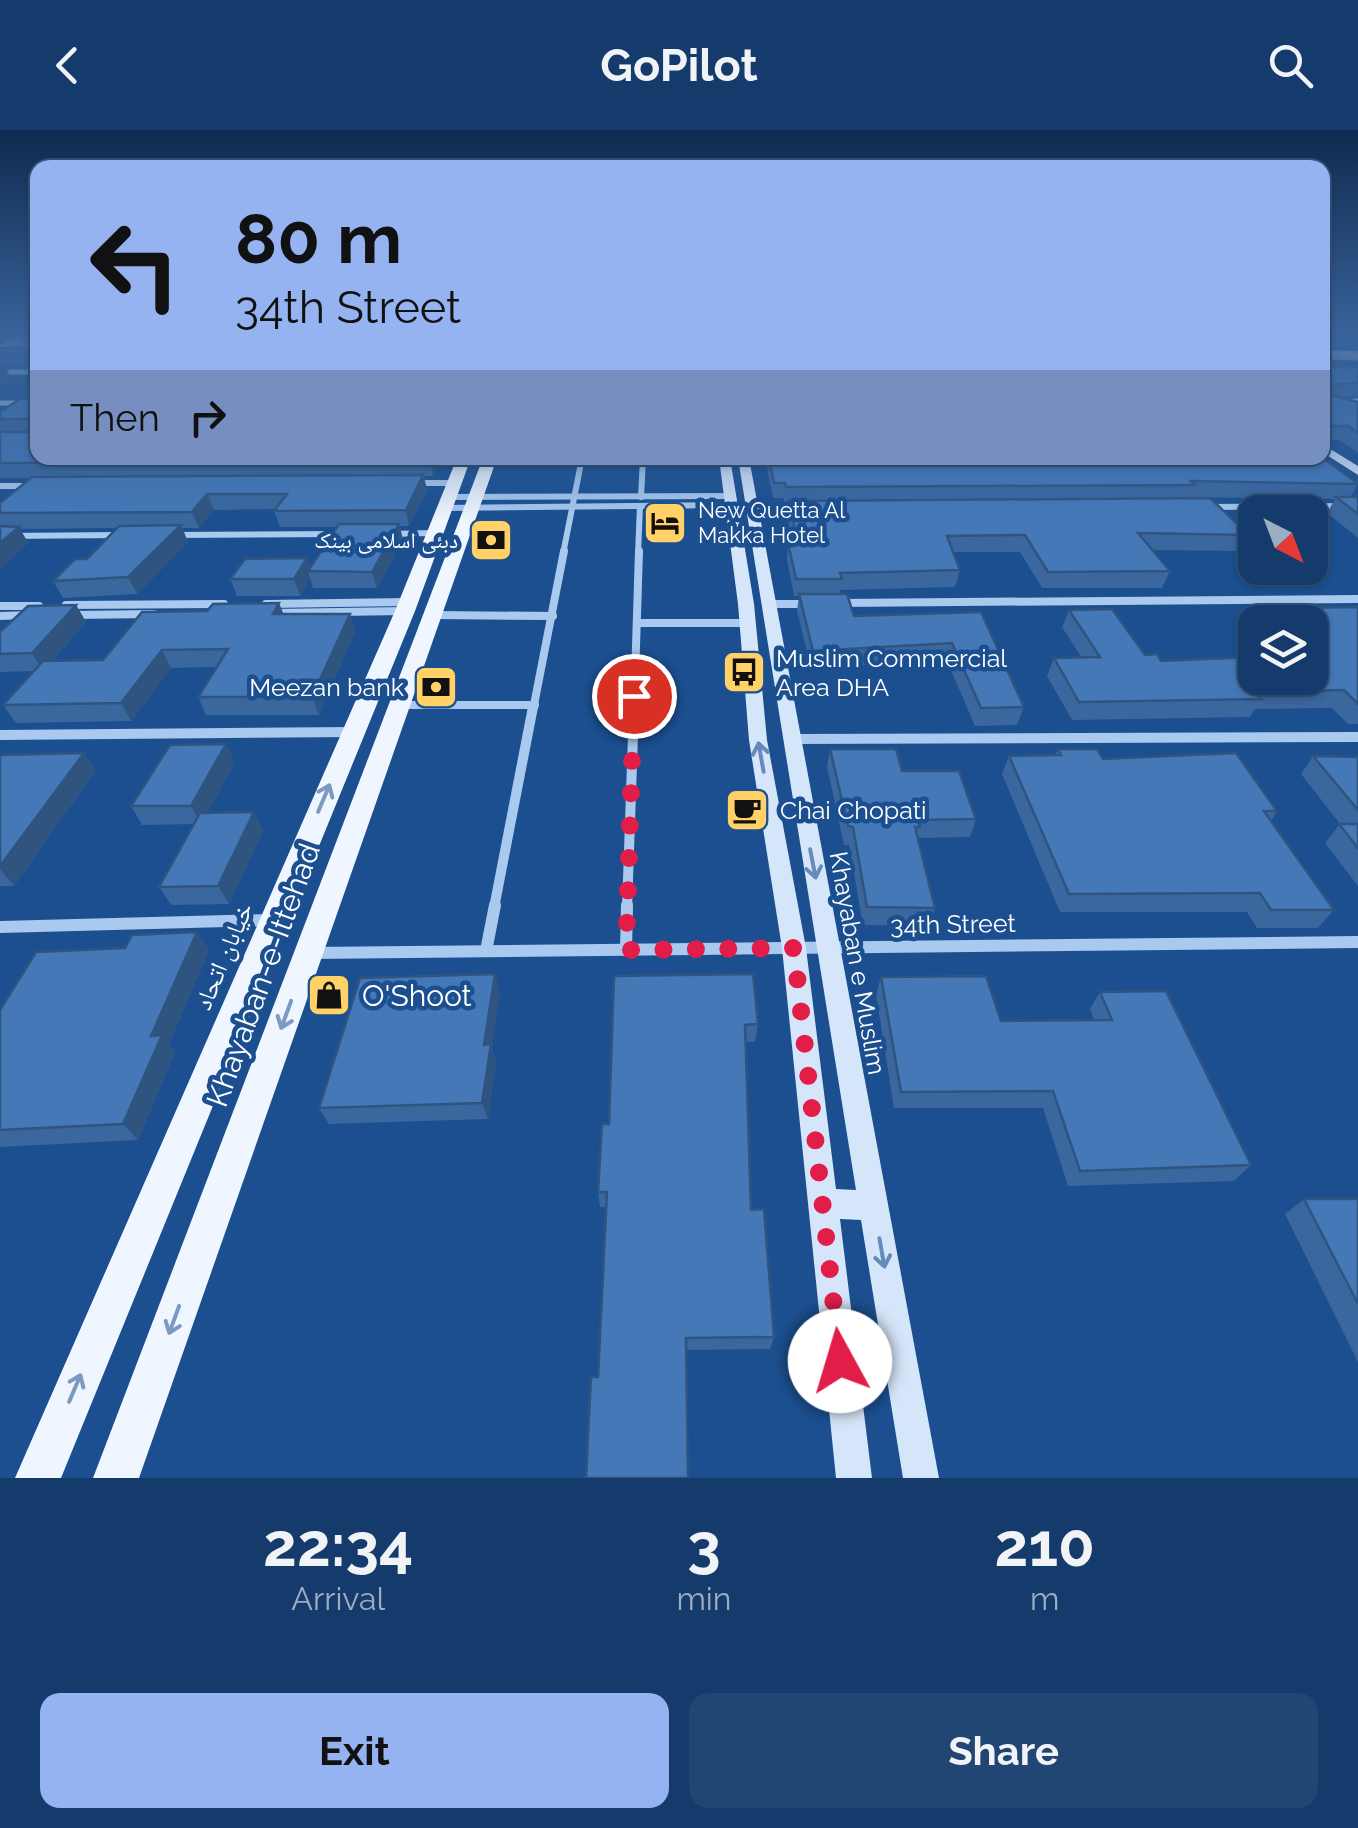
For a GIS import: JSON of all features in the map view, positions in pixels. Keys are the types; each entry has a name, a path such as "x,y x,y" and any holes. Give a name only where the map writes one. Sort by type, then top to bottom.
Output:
{"main road":[{"name":"خیابان اتحاد","path":"38,1478 352,732 415,610 456,498 484,465"},
{"name":"Khayaban-e-Ittehad","path":"116,1478 400,706 415,610 456,498"}],"street":[{"path":"1330,403 1358,401"},
{"path":"0,403 30,402"},
{"path":"1330,405 1358,411"},
{"path":"1330,453 1358,472"},
{"path":"486,952 581,465"},
{"path":"626,950 644,465"},
{"name":"Khayaban e Muslim","path":"726,465 767,604 921,1478"},
{"name":"Khayaban e Muslim","path":"738,503 742,465"},
{"path":"1325,465 1358,489"},
{"path":"396,484 456,498 738,503 811,509"},
{"path":"0,486 40,486"},
{"path":"374,534 456,498"},
{"path":"1202,507 1358,506"},
{"path":"158,535 354,534"},
{"path":"0,536 138,535"},
{"name":"Khayaban e Muslim","path":"748,547 747,623 758,740 794,948 854,1478"},
{"path":"767,604 1358,599"},
{"path":"0,606 232,609 58,615"},
{"path":"252,608 553,616"},
{"path":"0,616 38,615"},
{"path":"637,623 747,623"},
{"path":"752,680 779,679"},
{"path":"400,706 535,705"},
{"path":"0,736 352,732"},
{"path":"790,739 1358,737"},
{"path":"0,927 271,920"},
{"name":"34th Street","path":"308,953 1358,942"},
{"path":"823,1204 873,1205"}],"building":[{"path":"1330,397 1358,402 1358,433 1348,426 1332,426"},
{"path":"30,398 30,419 0,419 0,412 20,399"},
{"path":"0,432 30,432 30,463 0,463"},
{"path":"1330,463 1358,484 1191,481 1195,485 786,487 785,483 774,483 770,465"},
{"path":"423,475 406,510 274,511 287,494 207,494 192,512 0,513 0,503 32,477"},
{"path":"1336,497 1358,497 1358,514"},
{"path":"1210,498 1238,525 1238,535 1138,533 1170,571 1048,572 1025,535 947,536 960,570 840,573 842,579 796,579 788,543 798,543 789,501"},
{"path":"339,524 399,524 372,572 308,571"},
{"path":"181,525 128,577 53,581 75,559 87,559 119,526"},
{"path":"0,526 19,527 0,543"},
{"path":"307,558 294,579 230,579 245,559"},
{"path":"799,594 847,594 854,616 981,612 1024,707 981,708 952,643 813,651"},
{"path":"279,603 273,614 350,614 312,697 198,697 228,649 162,650 121,703 3,705 43,661 103,660 142,612 207,611 213,604"},
{"path":"76,605 32,653 0,654 0,632 28,606"},
{"path":"1328,607 1358,607 1358,704 1344,690 1328,690"},
{"path":"1112,609 1145,655 1157,654 1161,661 1238,658 1238,695 1257,695 1261,699 1079,702 1054,658 1100,657 1069,610"},
{"path":"226,744 191,806 131,806 170,745"},
{"path":"830,749 896,749 902,771 959,771 976,819 918,820 920,827 915,827 935,908 867,907 853,827 848,826"},
{"path":"1058,749 1097,749 1103,759 1236,753 1277,811 1264,811 1334,910 1271,910 1260,893 1069,894 1009,756 1061,755"},
{"path":"84,753 0,866 0,755"},
{"path":"1313,756 1358,757 1358,810"},
{"path":"254,812 218,886 159,887 200,813"},
{"path":"1339,824 1358,824 1358,848"},
{"path":"197,932 151,1036 162,1035 123,1124 0,1130 0,1010 36,952 125,948 132,935"},
{"path":"495,974 484,1045 491,1044 482,1103 319,1108 360,978"},
{"path":"753,974 758,1024 745,1025 751,1210 764,1209 774,1337 686,1338 688,1478 586,1478 591,1377 598,1377 607,1192 598,1192 602,1124 609,1124 614,976"},
{"path":"986,976 1001,1021 1112,1020 1100,992 1166,991 1251,1165 1080,1171 1053,1091 901,1092 881,977"},
{"path":"1304,1199 1358,1199 1358,1304"}],"place":[{"name":"New Quetta Al Makka Hotel","path":"665,523"},
{"name":"دبئی اسلامی بینک","path":"491,540"},
{"name":"Muslim Commercial Area DHA","path":"744,672"},
{"name":"Meezan bank","path":"436,687"},
{"name":"Chai Chopati","path":"747,810"},
{"name":"O'Shoot","path":"329,995"}],"route":[{"path":"634,696 626,950 794,948 840,1361"}]}
